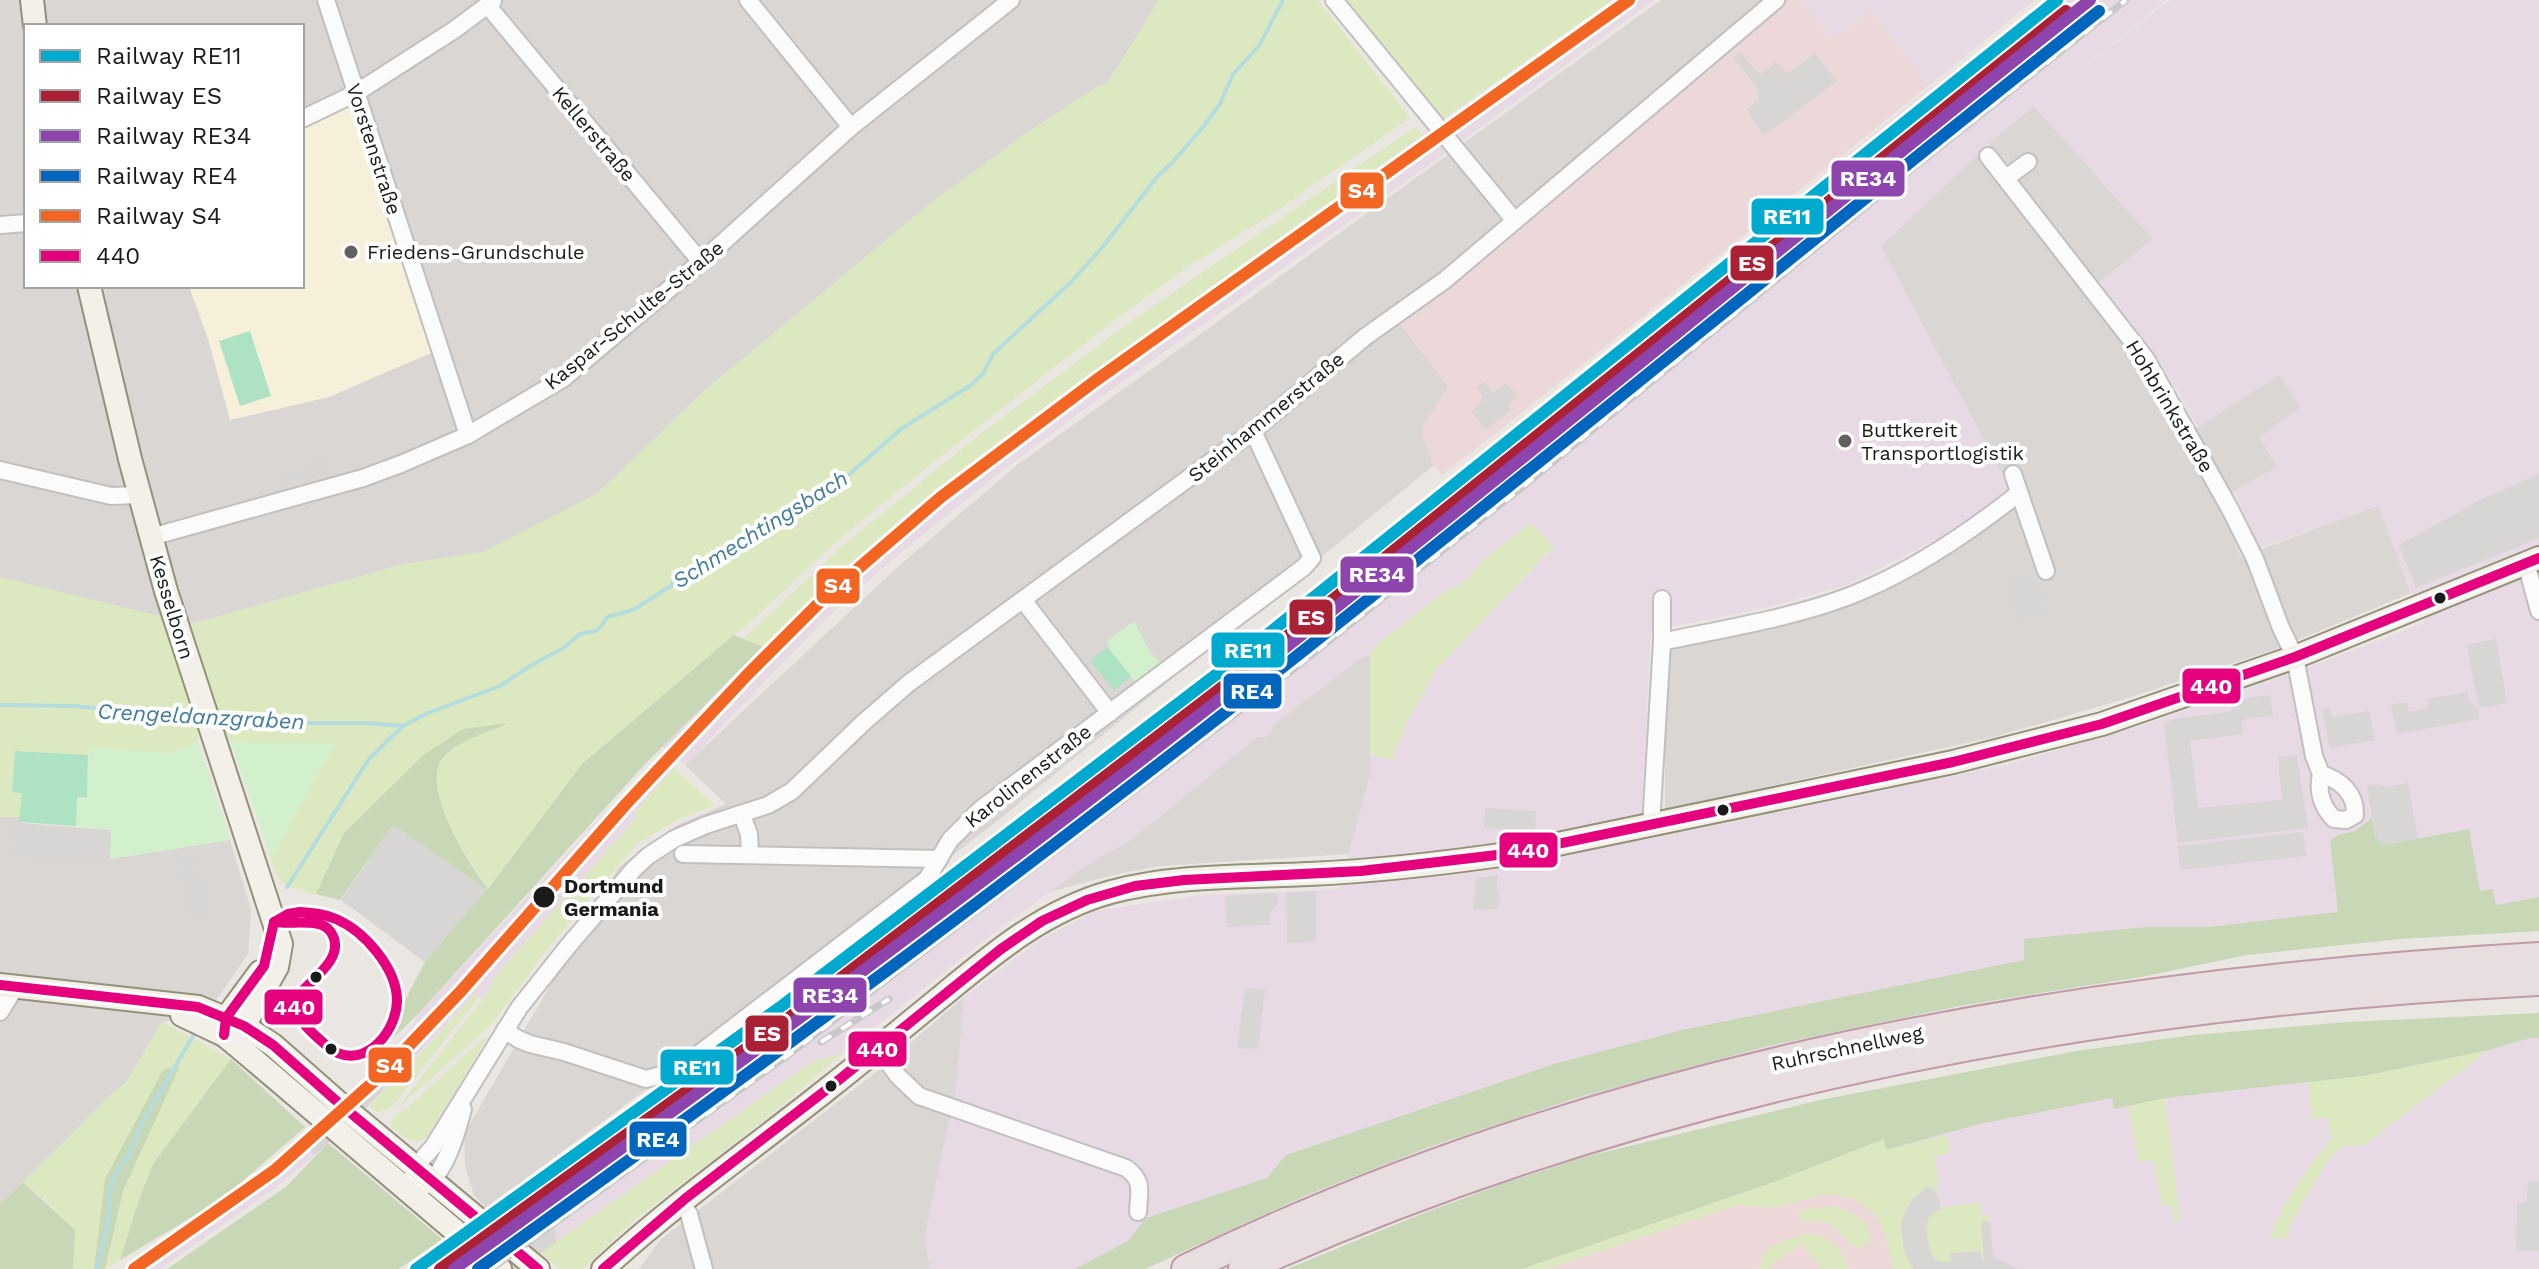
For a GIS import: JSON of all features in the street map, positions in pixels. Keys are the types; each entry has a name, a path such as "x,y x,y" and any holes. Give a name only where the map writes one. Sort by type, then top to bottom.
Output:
{"highway":[{"path":"2455,963 2539,951"},
{"name":"Ruhrschnellweg","path":"1186,1269 1321,1209 1442,1162 1587,1114 1749,1070 1917,1033 2098,1002 2289,977 2539,957"},
{"name":"Ruhrschnellweg","path":"1244,1269 1390,1207 1522,1160 1659,1118 1826,1076 2006,1041 2173,1015 2342,996 2539,981"}],"street":[{"path":"32,0 35,24"},
{"name":"Vorstenstraße","path":"326,0 468,435"},
{"path":"748,0 851,127"},
{"path":"1334,0 1515,221"},
{"name":"Steinhammerstraße","path":"410,1192 457,1132 468,1092 536,985 648,856 688,832 768,805 792,791 909,683 1253,431 1365,337 1445,280 1776,0"},
{"name":"Kaspar-Schulte-Straße","path":"151,537 363,478 422,456 468,435 564,378 701,262 851,127 1002,2"},
{"path":"304,118 356,93 491,3"},
{"name":"Kellerstraße","path":"491,3 701,262"},
{"name":"Hohbrinkstraße","path":"1988,156 2146,359 2238,525 2295,657 2314,756 2321,774"},
{"path":"2006,178 2028,162"},
{"path":"0,225 24,223"},
{"name":"Kesselborn","path":"89,288 151,537 200,701 274,922 264,966 231,1026"},
{"name":"Karolinenstraße","path":"505,1030 530,1044 564,1052 633,1076 646,1079 673,1072 927,879 966,822 981,809 1292,577 1312,558 1253,431"},
{"path":"0,470 111,496 139,495"},
{"path":"2013,474 2046,571"},
{"path":"1662,642 1820,606 1863,590 1911,567 1960,537 2019,493"},
{"path":"603,1269 656,1221 1019,936 1042,920 1092,897 1132,887 1183,880 1362,871 1458,861 1562,844 1998,752 2147,710 2295,657 2533,561 2539,611"},
{"path":"1651,826 1662,599"},
{"path":"1023,600 1110,713"},
{"path":"742,815 749,834 750,854"},
{"path":"683,854 939,859"},
{"path":"0,1012 8,985 155,1003 231,1026 273,1045 538,1269"},
{"path":"231,1026 410,1192 500,1269"},
{"path":"878,1048 898,1076 919,1096 1126,1168 1136,1176 1140,1185 1138,1212"},
{"path":"625,1269 682,1203"},
{"path":"682,1203 689,1214 704,1269"}],"shaded area":[{"path":"0,0 1159,0 1107,84 1095,88 1025,134 931,203 704,391 597,494 483,552 404,564 191,624 0,577"},
{"path":"1617,0 1654,0 1462,141 1446,122"},
{"path":"1661,0 1776,0 1395,317 1448,386 1424,426 1422,435 1434,465 1001,818 749,1013 486,1208 474,1195 465,1166 464,1134 619,867 677,825 726,804 685,765 900,565 1017,465"},
{"path":"1776,0 2034,0 1644,316 1442,475 1434,465 1422,435 1424,426 1448,386 1395,317"},
{"path":"1802,0 2032,0 1929,86 1870,9 1833,39"},
{"path":"2049,0 2167,0 2074,75 2170,0 2539,0 2539,929 2246,955 2141,977 1866,1024 1674,1070 1505,1121 1307,1195 1146,1269 930,1269 925,1235 956,1090 964,997 1040,940 1095,911 1202,895 1340,889 1370,775 1370,754 1392,760 1406,724 1437,669 1554,547 1530,524 1479,564 1452,590 1444,592 1375,646 1370,655 1358,660 1274,724 1265,737 1257,737 1133,838 1087,865 992,934 843,1053 813,1061 556,1242 548,1169 759,1016 993,835 1001,832 1099,752 1108,749 1301,600 1310,589 1318,586 1410,513 1413,506 1527,417 1920,96","holes":["2034,106 2153,239 2099,283 2157,357 2198,427 2279,375 2301,407 2259,437 2277,467 2234,491 2260,548 2378,506 2424,623 2143,725 2006,765 1640,841 1651,631 1769,607 1849,584 1953,531 2010,489 1881,246"]},
{"path":"1740,52 1760,75 1776,62 1787,74 1815,53 1837,81 1764,136 1746,110 1759,99 1756,85 1733,58"},
{"name":"Friedens-Grundschule","path":"353,105 433,352 329,397 230,420 209,342 190,288 304,288 304,127"},
{"path":"2034,106 2153,239 2085,294 2143,371 2183,436 2279,375 2301,407 2277,467 2218,501 2241,557 2378,505 2411,593 2276,649 2128,698 1994,737 1665,809 1665,659 1670,649 1675,645 1822,609 1964,541 2018,504 1880,245"},
{"path":"1428,131 1446,153 1105,394 906,548 826,618 685,765 663,746 823,588 917,505 1054,400"},
{"path":"1484,382 1493,393 1506,383 1518,396 1508,405 1511,410 1486,430 1471,411 1479,406 1483,396 1476,388"},
{"path":"322,454 330,472 283,485 281,477 315,467 313,457"},
{"path":"2539,474 2539,538 2416,588 2399,545 2482,499"},
{"path":"2038,574 2048,612 2017,620 2007,582"},
{"path":"2496,639 2507,703 2479,708 2467,645"},
{"path":"1370,655 1370,775 1349,854 1159,866 1049,892 1133,838 1257,737 1265,737 1273,725 1358,660"},
{"path":"2467,692 2469,701 2478,709 2480,719 2397,734 2391,705 2406,702 2409,712 2428,708 2427,699"},
{"path":"2270,695 2273,716 2245,719 2241,722 2243,734 2190,741 2198,808 2282,800 2278,757 2297,755 2308,828 2178,843 2164,723 2179,718 2230,712 2232,700"},
{"path":"2330,708 2332,717 2369,711 2375,740 2330,748 2322,709"},
{"path":"661,756 674,768 633,814 637,817 493,979 482,1000 476,993 383,1091 377,1063 413,1025 419,1013"},
{"path":"2408,783 2418,839 2380,846 2375,838 2367,786 2376,784 2388,787"},
{"path":"1485,808 1536,811 1535,831 1484,828"},
{"path":"0,817 20,817 20,823 112,830 110,859 230,840 251,909 248,954 210,1009 162,1022 125,1084 0,1204"},
{"path":"8,825 111,831 108,862 12,856"},
{"path":"393,825 488,889 425,962 341,900"},
{"path":"2303,832 2306,856 2180,870 2178,846"},
{"path":"194,855 211,914 193,919 176,860"},
{"path":"1498,875 1498,909 1473,910 1476,878"},
{"path":"1316,891 1316,942 1287,943 1286,893"},
{"path":"1277,893 1278,903 1270,915 1270,925 1227,927 1225,896"},
{"path":"1245,988 1265,990 1258,1049 1237,1048"},
{"path":"964,997 956,1090 925,1235 930,1269 639,1269 660,1240 875,1073"},
{"path":"2539,1034 2539,1269 1906,1269 1883,1143 2079,1099"},
{"path":"300,1141 315,1155 275,1188 160,1269 132,1269 134,1261 195,1222"},
{"path":"1883,1143 1906,1269 1528,1269 1752,1194"},
{"path":"2528,1182 2539,1182 2539,1251 2516,1251 2517,1202 2527,1202"},
{"path":"1928,1186 1936,1192 1941,1209 1928,1218 1951,1262 1950,1253 1980,1250 1981,1222 1990,1221 1993,1257 2018,1269 1914,1269 1906,1259 1902,1219 1912,1199"}],"green space":[{"path":"1159,0 1318,0 1410,118 1272,214 1187,267 1112,322 837,541 758,615 582,764 488,889 450,825 437,787 438,771 444,758 457,747 504,724 422,756 344,833 316,894 286,885 275,871 271,858 334,745 231,742 197,733 198,743 169,753 89,748 88,755 15,751 12,791 22,793 20,817 0,817 0,577 191,624 404,564 483,552 597,494 704,391 931,203 1025,134 1095,88 1107,84"},
{"path":"1334,0 1612,0 1436,124"},
{"path":"1415,127 1423,135 1054,400 917,505 823,588 763,647 743,639 845,544 984,431 1133,320"},
{"path":"250,331 271,396 240,406 219,341"},
{"path":"1530,523 1554,546 1437,669 1406,724 1392,760 1370,754 1370,655 1375,646 1444,592 1464,581 1479,564"},
{"path":"1134,621 1150,652 1160,662 1135,682 1107,647 1110,645 1107,641"},
{"path":"734,635 763,647 645,764 419,1013 389,1042 402,1006 425,962 487,889 393,825 340,900 316,894 344,833 422,756 463,729 508,723 455,747 442,759 437,772 442,807 450,826 488,889 582,764"},
{"path":"1107,647 1131,676 1114,690 1090,661"},
{"path":"231,742 335,744 271,858"},
{"path":"198,743 230,840 110,859 111,830 76,826 77,797 87,797 89,748 169,753"},
{"path":"15,751 88,755 87,797 77,797 76,826 19,822 22,793 12,792"},
{"path":"674,768 713,806 673,822 637,844 552,943 492,1024 396,1110 489,991 493,979 636,818 633,814"},
{"path":"2372,818 2375,838 2378,838 2380,846 2469,829 2480,891 2492,889 2496,905 2539,897 2539,931 2400,939 2246,955 2141,977 1965,1005 1768,1046 1579,1097 1432,1146 1307,1195 1145,1269 1075,1269 1128,1241 1146,1218 1267,1178 1286,1155 1554,1064 1682,1030 2024,960 2024,939 2146,927 2210,927 2338,912 2330,841 2338,835 2355,831"},
{"path":"476,993 479,997 390,1109 377,1112 369,1106 407,1068"},
{"path":"2539,1013 2539,1038 2363,1076 2165,1098 2114,1109 2112,1098 1979,1124 1886,1150 1884,1139 1774,1182 1522,1269 1287,1269 1414,1217 1584,1157 1820,1100 2076,1051 2193,1035 2347,1022"},
{"path":"162,1022 231,1059 153,1164 120,1260 105,1269 123,1191 179,1066 105,1179 94,1269 73,1269 75,1230 23,1182 125,1084"},
{"path":"488,1037 427,1137 412,1141 391,1127 395,1116"},
{"path":"2489,1050 2363,1146 2342,1146 2329,1159 2289,1227 2288,1238 2269,1240 2288,1200 2331,1139 2329,1118 2312,1119 2308,1081 2363,1076"},
{"path":"843,1053 768,1117 633,1221 583,1269 560,1269 540,1253 813,1061"},
{"path":"231,1059 305,1127 222,1199 120,1260 153,1164"},
{"path":"180,1066 123,1191 105,1269 94,1269 105,1179 163,1070"},
{"path":"2165,1098 2180,1221 2175,1222 2172,1205 2162,1206 2154,1160 2139,1162 2128,1107"},
{"path":"1947,1135 1950,1153 1934,1157 1939,1180 1936,1192 1928,1186 1912,1199 1903,1215 1903,1244 1914,1269 1894,1269 1884,1232 1875,1215 1853,1198 1825,1194 1774,1208 1738,1205 1547,1269 1522,1269 1774,1182 1884,1139 1887,1150"},
{"path":"328,1143 443,1240 398,1269 167,1269 287,1186"},
{"path":"23,1182 75,1230 73,1269 0,1269 0,1204"},
{"path":"1980,1202 1982,1216 1989,1215 1990,1221 1981,1222 1984,1260 1980,1251 1950,1253 1951,1263 1935,1260 1927,1235 1930,1217 1943,1208"},
{"path":"1830,1206 1860,1218 1869,1230 1868,1245 1857,1248 1830,1224 1823,1221 1803,1222 1798,1213"},
{"path":"1809,1234 1824,1237 1835,1244 1849,1269 1822,1269 1801,1243 1768,1269 1759,1269 1764,1254 1770,1248 1784,1240"}],"pier":[{"path":"379,1069 383,1091 315,1155 300,1141"},
{"path":"548,1169 556,1242 519,1269 432,1269 428,1254"}],"waterway":[{"name":"Schmechtingsbach","path":"287,887 369,759 403,726 428,713 500,686 565,647 580,634 595,631 607,617 633,610 671,586 676,577 697,569 728,547 745,544 800,504 836,486 901,429 971,385 983,374 993,354 1070,283 1101,249 1157,177 1203,127 1220,104 1233,74 1259,46 1283,0"},
{"name":"Crengeldanzgraben","path":"0,705 74,706 201,718"},
{"name":"Crengeldanzgraben","path":"218,719 261,715 306,723 403,726"},
{"path":"97,1269 108,1223 111,1185 128,1157 142,1123 193,1036"}],"railway":[{"path":"491,1269 787,1056 1275,684 2126,0"},
{"path":"821,1042 889,999"}],"rail line":[{"name":"S4","path":"134,1269 275,1170 380,1076 748,674 823,599 941,497 1095,381 1629,0"},
{"name":"RE11","path":"416,1269 783,1005 1247,651 2057,0"},
{"name":"RE34","path":"454,1269 866,968 1171,737 2090,0"},
{"name":"ES","path":"440,1269 791,1016 1255,662 2066,11"},
{"name":"RE4","path":"478,1269 681,1123 1081,824 1279,670 2099,11"}],"transit line":[{"name":"440","path":"603,1269 686,1198 1001,949 1042,921 1087,900 1135,886 1184,880 1361,871 1514,853 1953,762 2102,724 2295,657 2539,558"},
{"name":"440","path":"300,912 328,916 357,932 377,952 391,976 396,988 395,1014 383,1038 363,1053 351,1056 339,1054 306,1027 295,1010 292,1003 322,972 335,945 331,931 321,925 274,922 288,914 300,912"},
{"name":"440","path":"224,1035 226,1018 264,966 274,922"},
{"name":"440","path":"0,985 198,1007 244,1026 273,1045 538,1269"}],"place":[{"name":"Friedens-Grundschule","path":"351,252"},
{"name":"Buttkereit Transportlogistik","path":"1845,441"},
{"name":"Dortmund Germania","path":"544,897"}]}
